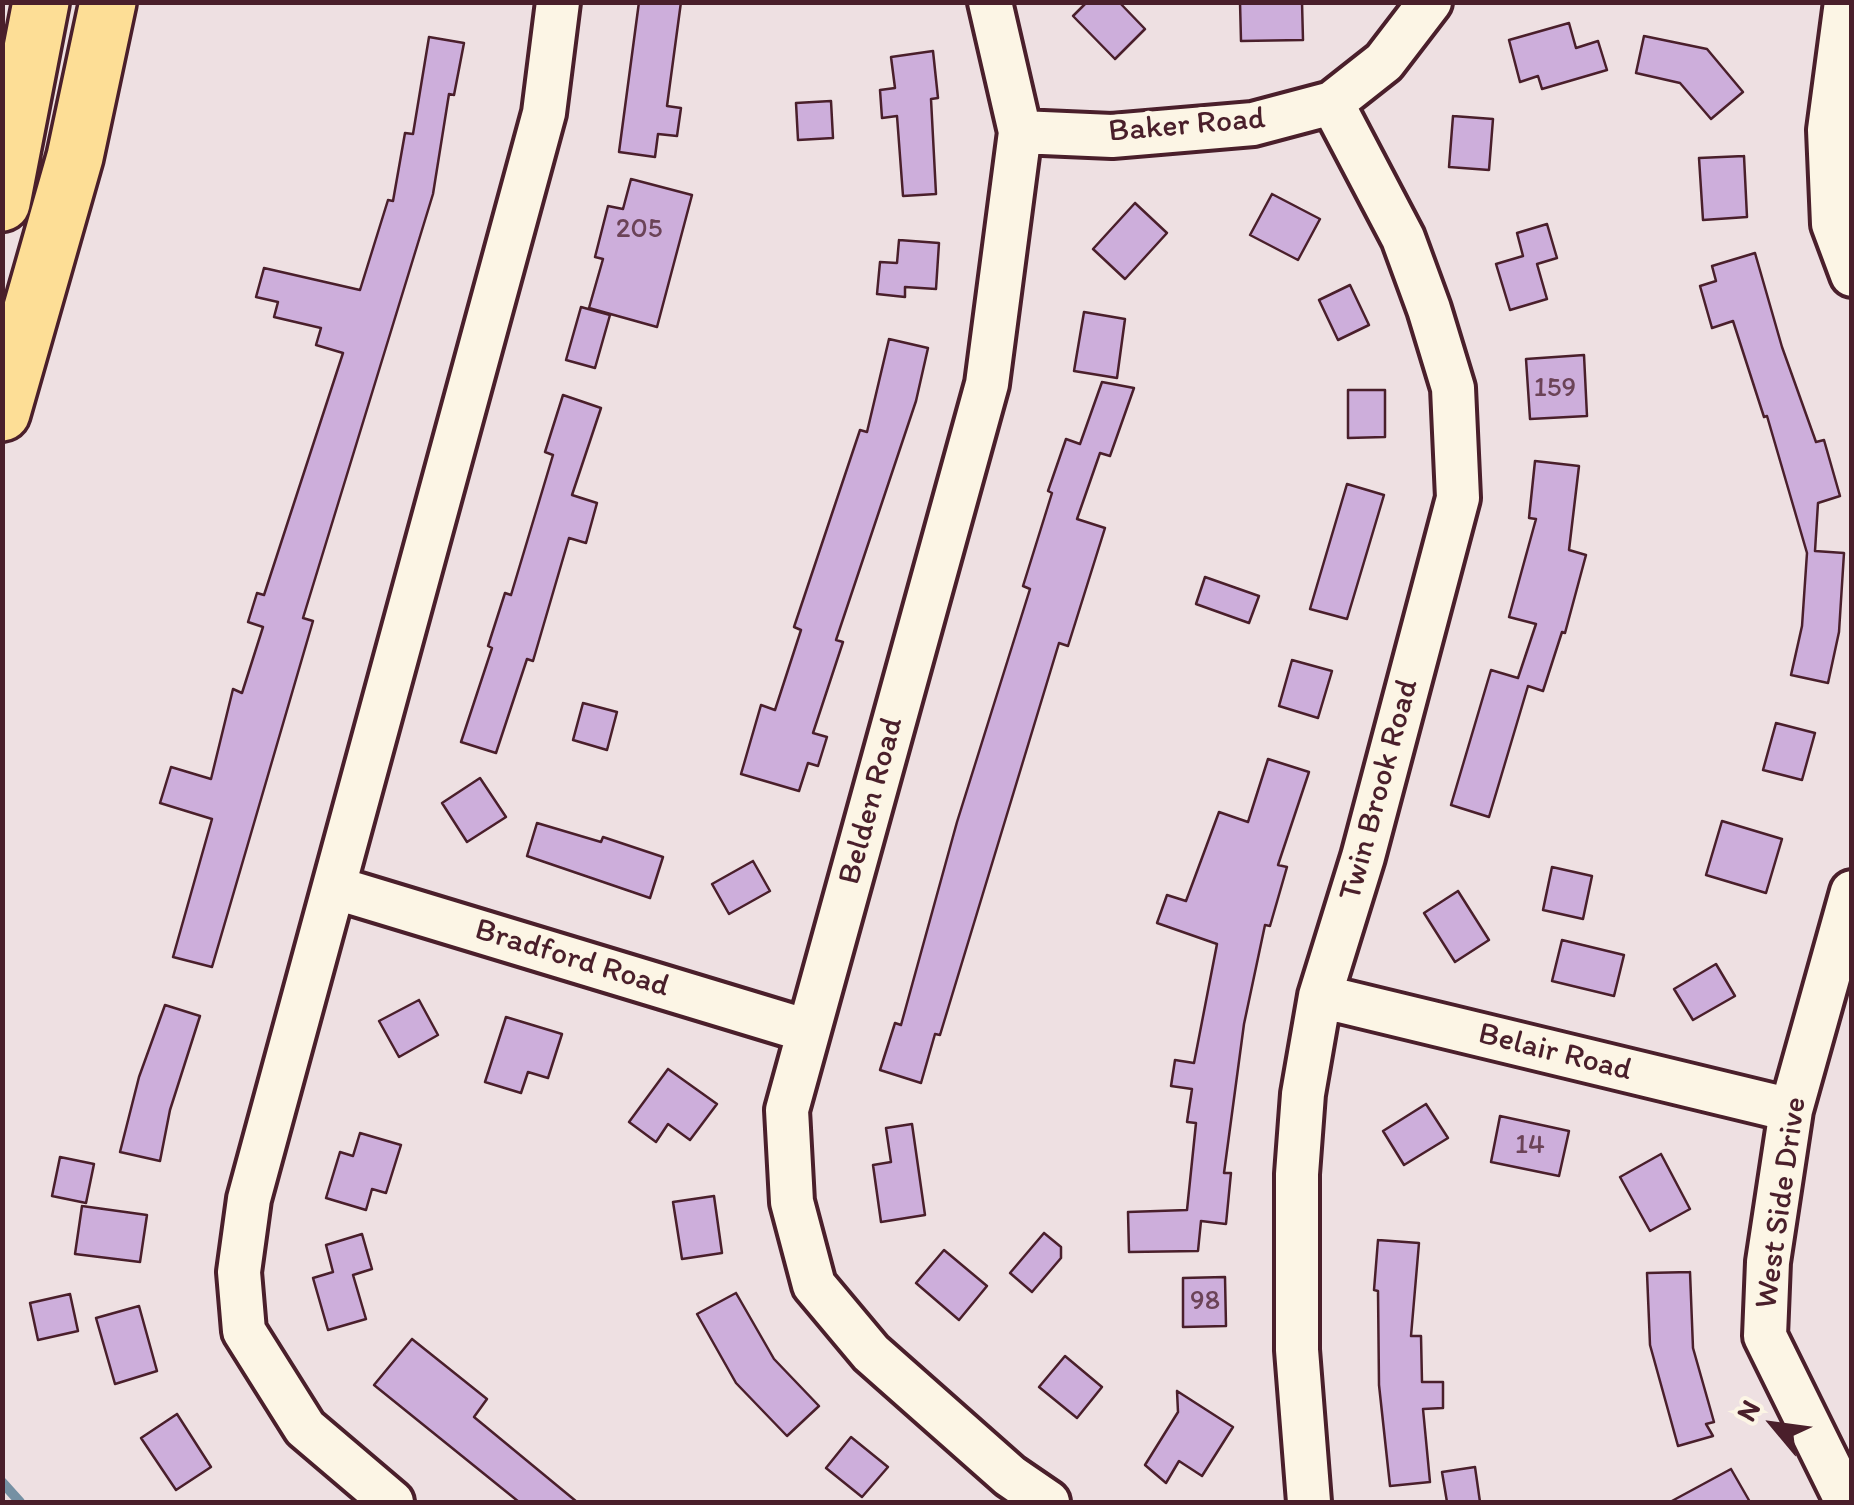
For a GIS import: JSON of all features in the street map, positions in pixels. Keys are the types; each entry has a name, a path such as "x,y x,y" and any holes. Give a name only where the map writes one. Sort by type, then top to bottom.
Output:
{"highway":[{"path":"2,204 41,2"},
{"path":"2,412 75,157 108,2"}],"street":[{"path":"392,1502 304,1428 244,1331 238,1272 249,1199 544,113 558,2"},
{"name":"Belden Road","path":"990,2 1020,132 987,384 787,1110 792,1202 814,1285 871,1353 1010,1476 1048,1502"},
{"name":"Baker Road","path":"1020,132 1112,136 1253,124 1332,104 1384,62 1430,2"},
{"path":"1846,2 1829,130 1833,224 1852,276"},
{"name":"Twin Brook Road","path":"1310,1502 1298,1350 1297,1174 1304,1094 1320,996 1363,857 1458,498 1453,388 1430,309 1403,238 1332,104"},
{"name":"Bradford Road","path":"336,888 808,1031"},
{"name":"West Side Drive","path":"1847,1502 1765,1336 1768,1262 1791,1110 1852,892"},
{"name":"Belair Road","path":"1320,996 1791,1110"}],"building":[{"path":"639,2 681,2 667,106 681,108 677,136 658,134 655,157 619,152"},
{"path":"1087,2 1119,2 1145,29 1115,59 1073,16"},
{"path":"1240,2 1302,2 1303,40 1241,41"},
{"path":"1569,23 1576,48 1598,41 1607,70 1542,89 1538,76 1520,82 1509,40"},
{"path":"1644,36 1707,49 1743,92 1711,119 1680,83 1636,73"},
{"path":"429,37 464,43 454,95 449,94 433,194 303,618 313,621 212,967 173,957 212,819 160,803 171,767 211,779 233,689 242,693 263,627 248,622 257,593 264,595 343,353 316,345 321,328 274,317 278,302 256,297 264,268 360,290 388,200 393,201 405,133 413,134"},
{"path":"933,51 938,98 931,99 936,194 903,196 897,116 882,118 880,90 895,88 891,57"},
{"path":"831,101 833,138 798,140 796,103"},
{"path":"1453,116 1493,119 1489,170 1449,167"},
{"path":"1744,156 1747,217 1703,220 1699,158"},
{"path":"631,179 692,195 657,327 589,308 603,259 595,257 608,206 623,209"},
{"path":"1272,194 1320,219 1298,260 1250,235"},
{"path":"1135,203 1167,233 1125,279 1093,249"},
{"path":"1547,224 1557,258 1537,264 1547,299 1510,310 1496,264 1523,256 1517,233"},
{"path":"899,240 939,243 936,289 905,287 905,297 877,294 880,262 897,263"},
{"path":"1755,253 1782,347 1816,442 1824,440 1840,496 1818,503 1815,551 1844,553 1839,632 1828,683 1791,675 1802,626 1807,553 1767,416 1764,417 1733,321 1712,328 1700,286 1716,281 1712,266"},
{"path":"1350,285 1369,325 1338,340 1319,300"},
{"path":"581,307 610,315 595,368 566,360"},
{"path":"1084,312 1125,319 1117,378 1074,371"},
{"path":"889,339 928,348 916,401 836,640 843,642 813,733 827,737 818,766 808,763 799,791 741,774 761,705 775,710 801,630 794,627 860,430 867,432"},
{"path":"1584,355 1587,416 1530,419 1526,359"},
{"path":"1102,382 1134,388 1110,456 1100,453 1077,519 1105,528 1068,646 1059,643 940,1035 935,1034 921,1083 880,1070 895,1023 901,1025 957,822 1030,589 1023,586 1052,493 1048,491 1066,439 1080,444"},
{"path":"1348,390 1385,390 1385,437 1348,438"},
{"path":"563,395 601,408 572,495 597,503 586,543 569,538 533,661 527,659 496,753 461,742 492,648 488,646 505,593 511,595 553,455 545,452"},
{"path":"1535,461 1579,466 1569,550 1586,555 1565,633 1562,632 1543,691 1528,686 1489,817 1451,805 1491,670 1518,678 1536,624 1509,617 1536,519 1529,518"},
{"path":"1347,484 1384,495 1347,619 1310,609"},
{"path":"1205,577 1259,596 1249,623 1196,604"},
{"path":"1292,660 1332,671 1318,718 1279,706"},
{"path":"583,703 617,712 607,750 573,740"},
{"path":"1776,723 1815,733 1802,780 1763,770"},
{"path":"1268,759 1309,772 1278,865 1287,867 1270,926 1265,925 1244,1024 1224,1173 1231,1173 1226,1224 1201,1221 1198,1251 1129,1252 1128,1212 1187,1210 1196,1123 1187,1122 1192,1089 1171,1086 1175,1060 1194,1063 1217,944 1157,923 1167,895 1186,901 1219,812 1248,822"},
{"path":"480,778 506,817 467,842 442,803"},
{"path":"1722,821 1782,839 1766,893 1706,875"},
{"path":"537,823 601,842 603,837 663,857 650,898 527,856"},
{"path":"753,861 770,891 729,914 712,884"},
{"path":"1552,867 1592,876 1583,919 1543,910"},
{"path":"1458,891 1489,940 1455,962 1424,913"},
{"path":"1562,940 1624,955 1614,996 1552,981"},
{"path":"1716,964 1735,996 1693,1020 1674,989"},
{"path":"419,1000 438,1035 399,1057 379,1021"},
{"path":"165,1005 200,1016 170,1110 160,1161 120,1152 139,1077"},
{"path":"506,1017 562,1034 548,1078 528,1072 521,1093 485,1082"},
{"path":"668,1069 717,1104 690,1140 668,1124 656,1142 629,1122"},
{"path":"1426,1104 1448,1138 1404,1165 1383,1131"},
{"path":"1500,1116 1569,1131 1559,1176 1491,1162"},
{"path":"912,1124 925,1215 881,1222 873,1165 891,1162 886,1128"},
{"path":"360,1133 401,1145 386,1193 372,1189 366,1210 326,1198 340,1152 353,1156"},
{"path":"1661,1154 1690,1209 1650,1231 1620,1177"},
{"path":"60,1157 94,1164 86,1203 52,1196"},
{"path":"714,1196 722,1253 682,1259 673,1202"},
{"path":"82,1206 147,1215 140,1262 75,1254"},
{"path":"1044,1233 1061,1247 1061,1258 1032,1292 1010,1273"},
{"path":"362,1234 372,1269 353,1275 366,1319 328,1330 313,1278 333,1272 326,1245"},
{"path":"1378,1240 1419,1243 1411,1336 1421,1336 1422,1382 1443,1382 1443,1408 1423,1409 1430,1482 1390,1486 1379,1385 1378,1291 1374,1290"},
{"path":"944,1250 987,1286 959,1320 916,1283"},
{"path":"1690,1272 1693,1348 1714,1422 1706,1424 1713,1436 1678,1446 1650,1345 1647,1273"},
{"path":"1225,1277 1226,1326 1183,1327 1183,1278"},
{"path":"736,1293 774,1359 819,1406 787,1436 736,1383 697,1314"},
{"path":"70,1294 78,1331 38,1340 30,1303"},
{"path":"139,1306 157,1371 115,1384 96,1318"},
{"path":"412,1339 487,1399 474,1417 577,1502 519,1502 374,1385"},
{"path":"1065,1356 1102,1387 1077,1418 1039,1387"},
{"path":"1177,1391 1233,1427 1202,1476 1179,1461 1166,1483 1145,1465 1178,1412"},
{"path":"177,1414 211,1467 176,1490 141,1438"},
{"path":"851,1437 888,1467 862,1497 826,1468"},
{"path":"1475,1467 1480,1502 1447,1502 1442,1472"},
{"path":"1731,1469 1750,1502 1670,1502"}],"waterway":[{"path":"2,1482 20,1502"}]}
